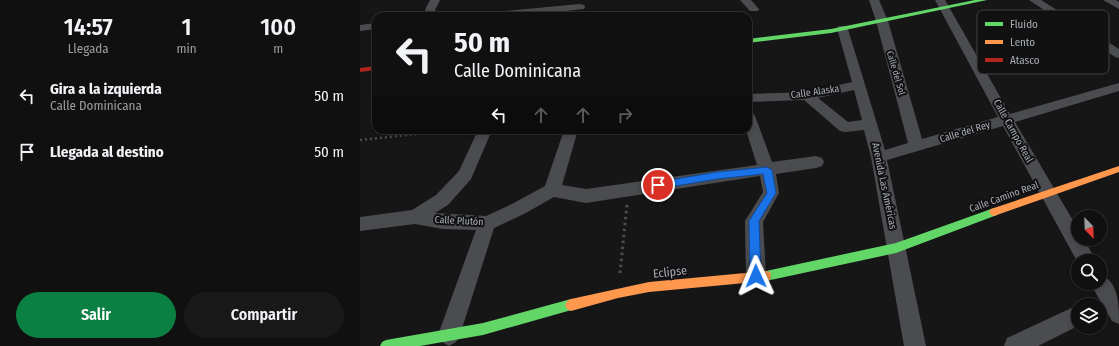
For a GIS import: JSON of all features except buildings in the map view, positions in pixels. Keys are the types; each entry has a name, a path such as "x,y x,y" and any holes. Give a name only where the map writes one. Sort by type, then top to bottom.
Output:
{"street":[{"path":"431,12 430,10 434,2 446,0"},
{"path":"745,0 754,9"},
{"name":"Calle del Sol","path":"874,0 917,146"},
{"path":"752,40 816,30 941,3 984,0"},
{"path":"1034,0 1050,10"},
{"path":"1108,0 1119,6"},
{"name":"Calle Campo Real","path":"941,3 977,67"},
{"path":"532,12 579,8"},
{"path":"752,34 843,28 880,17"},
{"path":"360,28 372,26"},
{"name":"Avenida Las Américas","path":"843,28 879,157 915,346"},
{"path":"1109,48 1119,54"},
{"path":"360,70 372,68"},
{"name":"Calle Campo Real","path":"981,74 1083,254"},
{"path":"360,78 372,77"},
{"name":"Calle Alaska","path":"752,98 807,96 858,85"},
{"name":"Calle del Rey","path":"879,157 1119,87"},
{"path":"807,96 845,127 869,124"},
{"path":"752,127 767,170 771,193 754,221 756,276"},
{"path":"415,217 442,200 465,175 484,134"},
{"path":"570,134 552,190 586,196 816,162"},
{"name":"Calle Camino Real","path":"896,248 1119,169"},
{"name":"Calle Plutón","path":"360,224 415,217 443,222 487,224 552,190"},
{"path":"449,335 487,224"},
{"name":"Eclipse","path":"386,346 483,328 618,293 649,287 772,275 896,248"},
{"path":"1015,346 1071,318"}],"path":[{"path":"360,140 417,134"},
{"path":"618,293 629,190"}],"traffic: fast":[{"path":"752,41 831,31 984,0"},
{"path":"766,276 896,248 994,212"},
{"path":"386,346 483,329 571,305"}],"traffic: slow":[{"path":"994,212 1119,169"},
{"path":"571,305 649,287 766,276"}],"traffic: jam":[{"path":"360,70 372,68"}],"route":[{"path":"658,185 767,170 771,193 754,221 756,276"}]}
